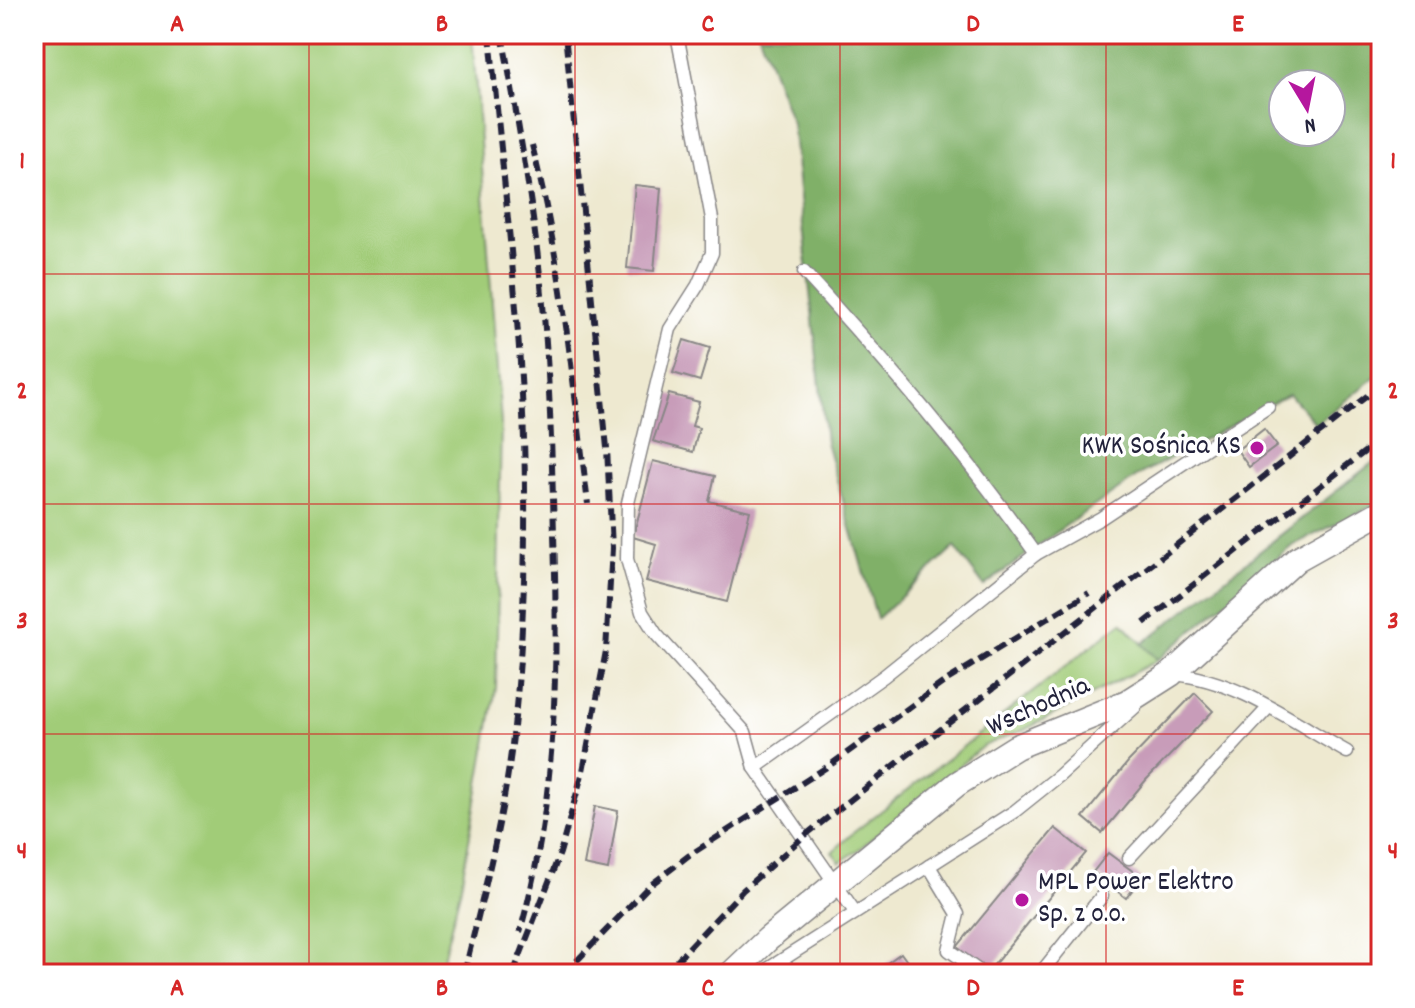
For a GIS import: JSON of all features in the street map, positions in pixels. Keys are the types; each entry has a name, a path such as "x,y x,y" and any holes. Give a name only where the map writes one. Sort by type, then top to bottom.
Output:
{"street":[{"name":"Wschodnia","path":"731,974 768,939 957,784 1016,747 1127,702 1171,674 1297,559 1358,522 1381,512"}],"lane":[{"path":"677,34 712,219 712,253 698,285 670,329 628,503 627,559 642,612 656,634 745,732 755,768 855,912"},
{"path":"804,272 895,371 992,491 1036,554"},
{"path":"755,768 884,676 1036,554 1101,518 1268,407"},
{"path":"760,974 1015,811 1060,775 1171,674 1197,676 1232,688 1347,752"},
{"path":"1129,858 1268,708"},
{"path":"929,866 958,914 949,950 983,974"},
{"path":"1040,974 1102,896"}],"green space":[{"path":"34,34 472,34 501,423 496,688 460,891 439,974 34,974"},
{"path":"759,34 1381,34 1381,372 1316,424 1289,394 1141,474 984,586 955,547 877,619 826,442 792,124"},
{"path":"1381,456 1381,502 1293,545 1158,660 1142,644"},
{"path":"1122,622 1158,660 1026,729 983,746 840,862 832,852 853,833"}],"building":[{"path":"635,185 661,188 654,271 627,268"},
{"path":"684,340 710,348 700,381 673,373"},
{"path":"669,394 699,402 692,426 699,428 693,452 653,441"},
{"name":"KWK Sośnica KS","path":"1264,429 1277,446 1249,467 1237,450"},
{"path":"653,461 715,476 709,501 750,511 727,602 646,581 656,544 633,537"},
{"path":"1195,693 1213,711 1146,780 1102,833 1083,817 1128,762"},
{"path":"595,806 618,811 608,870 584,865"},
{"name":"MPL Power Elektro Sp. z o.o.","path":"1055,828 1086,853 988,972 957,947"},
{"path":"1108,853 1142,878 1126,898 1093,872"},
{"path":"901,953 916,974 872,974"}],"railway":[{"path":"464,974 492,856 509,766 524,588 522,388 490,34"},
{"path":"502,34 541,280 549,398 555,585 555,685 548,784 532,882 520,932"},
{"path":"513,974 560,853 583,771 606,651 612,548 607,448 565,34"},
{"path":"532,145 559,279 588,504"},
{"path":"664,974 743,890 803,837 1381,385"},
{"path":"1144,623 1381,439"},
{"path":"564,974 648,887 688,856 833,763 944,682 1089,593"}],"place":[{"name":"KWK Sośnica KS","path":"1257,448"},
{"name":"MPL Power Elektro Sp. z o.o.","path":"1022,900"}]}
